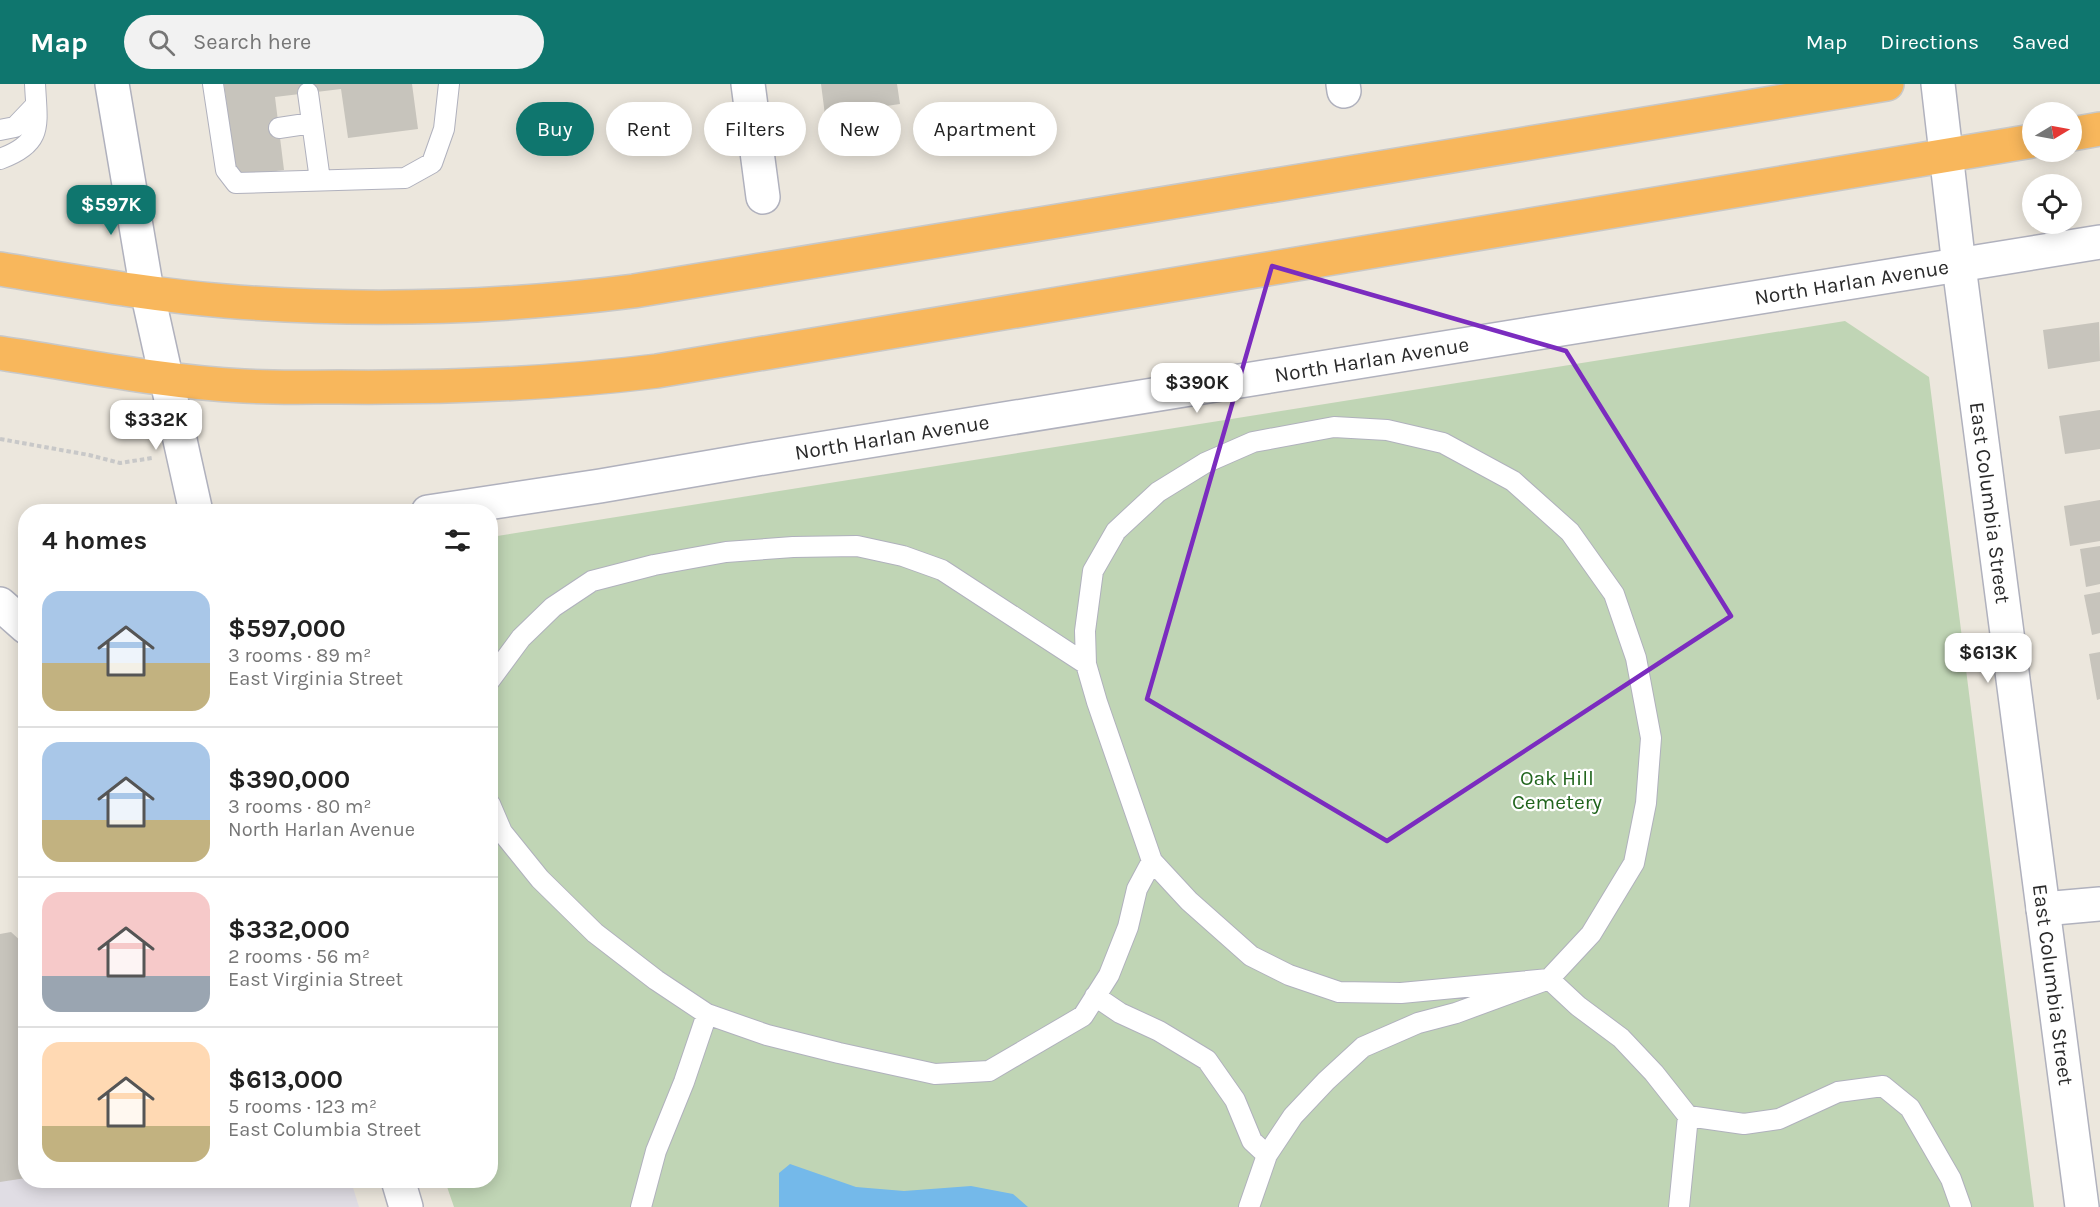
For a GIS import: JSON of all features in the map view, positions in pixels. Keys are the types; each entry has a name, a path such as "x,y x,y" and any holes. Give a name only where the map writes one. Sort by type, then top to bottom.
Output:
{"highway":[{"path":"0,269 223,301 327,308 489,305 569,299 634,291 1887,84"},
{"path":"2082,132 2100,129"},
{"path":"0,352 165,379 243,386 500,386 583,380 657,371 2022,143"}],"street":[{"path":"112,84 147,291 194,504"},
{"path":"748,84 763,196"},
{"name":"East Columbia Street","path":"1938,84 1959,266 2082,1207"},
{"name":"North Harlan Avenue","path":"481,504 2100,243"},
{"path":"0,604 18,620"},
{"path":"2043,909 2100,904"},
{"path":"400,1188 406,1207"}],"lane":[{"path":"0,159 15,153 32,141 36,122 35,84"},
{"path":"217,91 226,136 226,170 236,183 405,178 432,163 444,129 449,84"},
{"path":"308,93 320,180"},
{"path":"0,130 15,127 36,105"},
{"path":"279,128 312,123"},
{"path":"1249,1207 1267,1155 1293,1116 1363,1047 1418,1023 1456,1013 1549,979 1591,934 1634,863 1646,803 1651,738 1636,658 1614,594 1570,532 1513,481 1443,443 1386,430 1334,427 1253,442 1204,463 1158,492 1116,531 1093,572 1084,631 1086,664 1152,861 1189,901 1251,956 1289,975 1339,992 1401,993 1549,979 1578,1006 1621,1038 1654,1073 1688,1116 1744,1124 1779,1119 1838,1092 1883,1086 1910,1108 1951,1179 1961,1207"},
{"path":"498,670 522,638 553,607 592,581 654,565 726,552 793,547 857,546 903,556 942,570 1086,664"},
{"path":"498,823 502,832 540,879 595,933 656,980 707,1014 767,1035 935,1074 989,1071 1083,1016 1108,975 1128,927 1137,889 1152,861"},
{"path":"1095,996 1120,1013 1159,1031 1207,1059 1234,1100 1252,1141 1267,1155"},
{"path":"641,1207 656,1151 684,1082 707,1014"},
{"path":"1679,1207 1688,1116"}],"path":[{"path":"0,439 89,454 120,463 182,454"}],"highlighted area":[{"path":"1272,266 1566,351 1731,616 1387,841 1147,699"}],"shaded area":[{"path":"18,1176 18,1188 353,1188 359,1207 0,1207 0,1180"}],"green space":[{"name":"Oak Hill Cemetery","path":"1845,321 1929,377 2034,1207 454,1207 447,1188 498,1188 498,536"}],"water":[{"path":"790,1164 856,1187 904,1191 971,1186 1013,1194 1028,1207 779,1207 779,1173"}],"building":[{"path":"224,84 412,84 418,129 348,138 341,89 275,97 284,170 236,176"},
{"path":"821,84 897,84 900,102 823,102"},
{"path":"2099,322 2100,361 2048,369 2043,330"},
{"path":"2100,410 2100,449 2065,454 2059,416"},
{"path":"2100,500 2100,541 2070,546 2064,506"},
{"path":"2100,546 2100,584 2086,587 2080,549"},
{"path":"2100,592 2100,633 2092,635 2084,595"},
{"path":"2100,652 2100,699 2097,700 2089,654"},
{"path":"11,932 18,938 18,1179 0,1182 0,934"}]}
